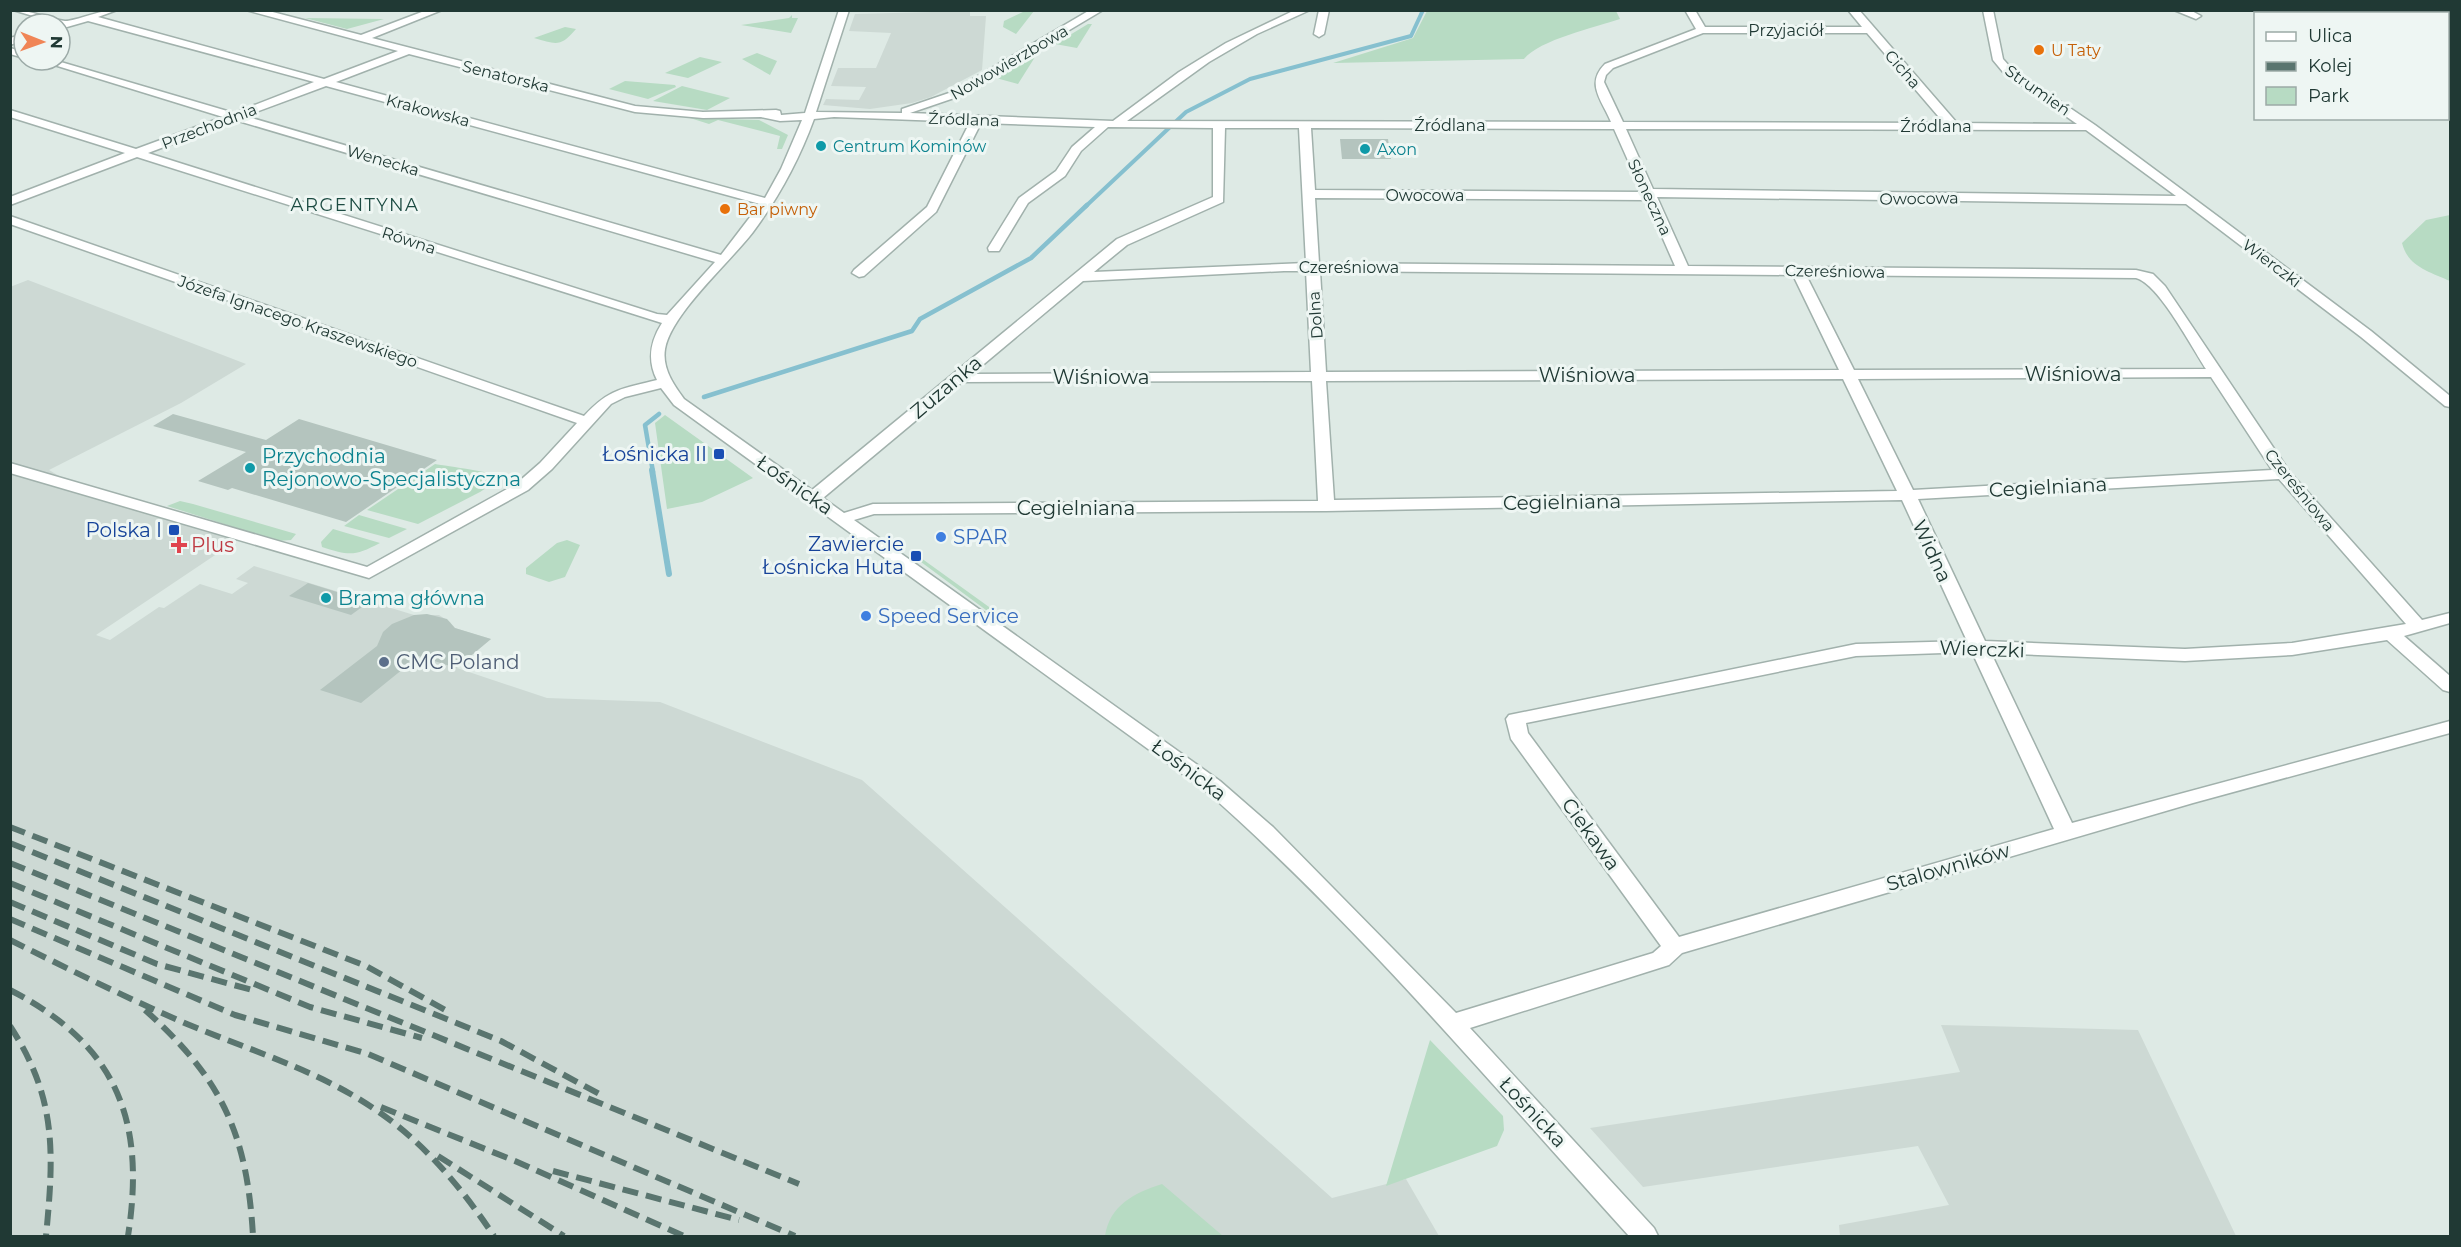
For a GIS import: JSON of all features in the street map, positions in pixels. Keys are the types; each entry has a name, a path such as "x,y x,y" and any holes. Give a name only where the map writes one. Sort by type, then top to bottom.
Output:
{"street":[{"path":"72,23 112,10"},
{"name":"Senatorska","path":"251,10 635,109 672,114 765,115 799,112 808,120"},
{"path":"361,39 437,10"},
{"path":"10,468 369,573 522,487 546,466 585,421 606,401 620,394 664,383 658,367 657,350 671,320 723,260 767,202 788,169 808,120 844,10"},
{"name":"Nowowierzbowa","path":"883,115 928,105 953,95 1098,10"},
{"path":"994,248 1023,201 1061,173 1076,149 1230,44 1305,10"},
{"path":"1319,34 1324,10"},
{"path":"1690,10 1702,30"},
{"name":"Cicha","path":"1853,10 1953,126"},
{"name":"Strumień","path":"1988,10 2001,65 2091,127"},
{"path":"2179,10 2196,16"},
{"name":"Krakowska","path":"89,18 767,202"},
{"name":"Przyjaciół","path":"1617,126 1599,82 1601,74 1609,66 1702,30 1870,30"},
{"name":"Przechodnia","path":"10,201 407,51"},
{"name":"Wenecka","path":"72,68 723,260"},
{"path":"859,273 932,209 973,119 952,108 950,103 953,95"},
{"name":"Równa","path":"10,113 655,318 671,320"},
{"name":"Senatorska","path":"765,115 808,120"},
{"name":"Źródlana","path":"808,120 883,115 1174,125 2091,127"},
{"name":"Zuzanka","path":"813,498 1079,277 1133,235 1219,200 1219,125"},
{"name":"Dolna","path":"1305,125 1326,506"},
{"name":"Słoneczna","path":"1617,126 1683,269"},
{"name":"Wierczki","path":"2091,127 2415,372 2451,403"},
{"name":"Owocowa","path":"1309,195 1883,198 1933,196 2189,200"},
{"name":"Józefa Ignacego Kraszewskiego","path":"10,220 585,421"},
{"name":"Czereśniowa","path":"1079,277 1239,267 1797,270 2136,274 2148,277 2160,289 2283,474 2418,627"},
{"name":"Widna","path":"1797,270 1849,374 2066,833"},
{"name":"Wiśniowa","path":"958,378 2215,373"},
{"name":"Łośnicka","path":"664,383 679,402 1213,786 1266,832 1452,1024 1645,1236"},
{"name":"Cegielniana","path":"843,518 873,509 1326,506 1906,496 2283,474"},
{"name":"Wierczki","path":"1516,719 1856,650 1976,646 2040,651 2185,655 2292,649 2391,634 2451,618"},
{"path":"2391,634 2451,686"},
{"name":"Ciekawa","path":"1516,719 1518,734 1674,947"},
{"name":"Stalowników","path":"1452,1024 1661,960 1674,947 2191,796 2451,727"}],"shaded area":[{"path":"970,11 970,16 986,16 982,70 931,97 912,103 870,109 823,105 826,99 859,100 866,87 831,86 838,68 876,68 891,33 849,31 855,14"},
{"name":"CMC Poland","path":"28,280 246,364 181,403 49,470 86,492 242,537 96,635 110,640 159,607 164,608 200,584 232,594 248,583 236,579 254,566 414,615 439,615 451,623 448,626 491,639 457,668 547,698 660,702 862,780 1332,1198 1406,1179 1439,1236 11,1236 10,287"},
{"path":"1941,1025 2138,1030 2236,1236 1840,1236 1839,1225 1949,1205 1918,1146 1643,1187 1590,1128 1960,1072"}],"green space":[{"path":"1025,11 1034,11 1016,34 1003,27 1004,21"},
{"path":"1427,11 1616,11 1620,19 1555,40 1531,52 1524,59 1333,63 1413,38"},
{"path":"792,15 792,18 798,18 791,33 741,25 789,18"},
{"path":"305,18 384,19 347,29"},
{"path":"1088,24 1092,24 1077,48 1055,44"},
{"path":"565,27 576,29 561,42 553,43 534,38"},
{"path":"757,53 777,61 770,75 742,59"},
{"path":"700,57 722,62 688,78 665,73"},
{"path":"1035,57 1018,84 996,78"},
{"path":"625,81 675,85 676,87 648,99 609,89"},
{"path":"682,86 730,98 707,110 653,101"},
{"path":"690,118 759,120 788,135 782,149 777,149 780,136 718,120 709,124"},
{"path":"2450,215 2450,281 2421,268 2409,258 2402,243 2426,220"},
{"path":"665,415 753,478 702,502 667,509 655,423"},
{"path":"435,464 503,477 480,492 418,524 367,510"},
{"path":"180,501 296,534 291,540 278,541 167,506"},
{"path":"359,515 407,529 389,538 344,526"},
{"path":"333,529 380,543 352,553 322,547 321,542"},
{"path":"567,540 580,545 565,577 549,582 526,574 526,568 557,543"},
{"path":"921,558 996,612 990,613 917,559"},
{"path":"1430,1040 1503,1116 1504,1130 1497,1146 1386,1186"},
{"path":"1162,1184 1223,1236 1105,1236 1112,1216 1118,1208 1133,1196"}],"building":[{"name":"Axon","path":"1340,139 1388,139 1391,159 1342,159"},
{"name":"Przychodnia Rejonowo-Specjalistyczna","path":"173,414 266,440 299,419 437,460 346,522 232,488 228,490 198,481 246,452 153,426"},
{"name":"Brama główna","path":"308,583 369,602 351,615 289,596"},
{"name":"CMC Poland","path":"427,614 447,619 455,628 491,639 456,668 419,656 361,703 320,690 377,646 383,632 392,624 414,615"}],"waterway":[{"path":"1085,207 1186,112 1250,79 1411,36 1423,10"},
{"path":"704,397 912,331 920,319 1031,258 1087,205"},
{"path":"653,472 645,425 659,414"},
{"path":"652,470 669,574"}],"railway":[{"path":"10,827 366,966 449,1012"},
{"path":"10,843 501,1041 603,1096"},
{"path":"10,863 799,1184"},
{"path":"10,883 310,1007 422,1038"},
{"path":"10,902 157,964 252,990"},
{"path":"10,919 235,1015 368,1054 795,1236"},
{"path":"10,940 187,1024 329,1082 373,1108 425,1150 468,1200 494,1236"},
{"path":"10,990 47,1012 76,1035 99,1061 116,1090 127,1122 132,1156 132,1194 128,1236"},
{"path":"145,1010 194,1060 226,1110 244,1167 253,1236"},
{"path":"10,1026 37,1078 49,1127 51,1152 46,1236"},
{"path":"381,1107 515,1161 684,1236"},
{"path":"438,1156 564,1236"},
{"path":"553,1171 739,1220"}],"place":[{"name":"U Taty","path":"2039,50"},
{"name":"Centrum Kominów","path":"821,146"},
{"name":"Axon","path":"1365,149"},
{"name":"Bar piwny","path":"725,209"},
{"name":"Łośnicka II","path":"719,454"},
{"name":"Przychodnia Rejonowo-Specjalistyczna","path":"250,468"},
{"name":"Polska I","path":"174,530"},
{"name":"SPAR","path":"941,537"},
{"name":"Plus","path":"179,545"},
{"name":"Zawiercie Łośnicka Huta","path":"916,556"},
{"name":"Brama główna","path":"326,598"},
{"name":"Speed Service","path":"866,616"},
{"name":"CMC Poland","path":"384,662"}],"district":[{"name":"ARGENTYNA","path":"355,205"}]}
